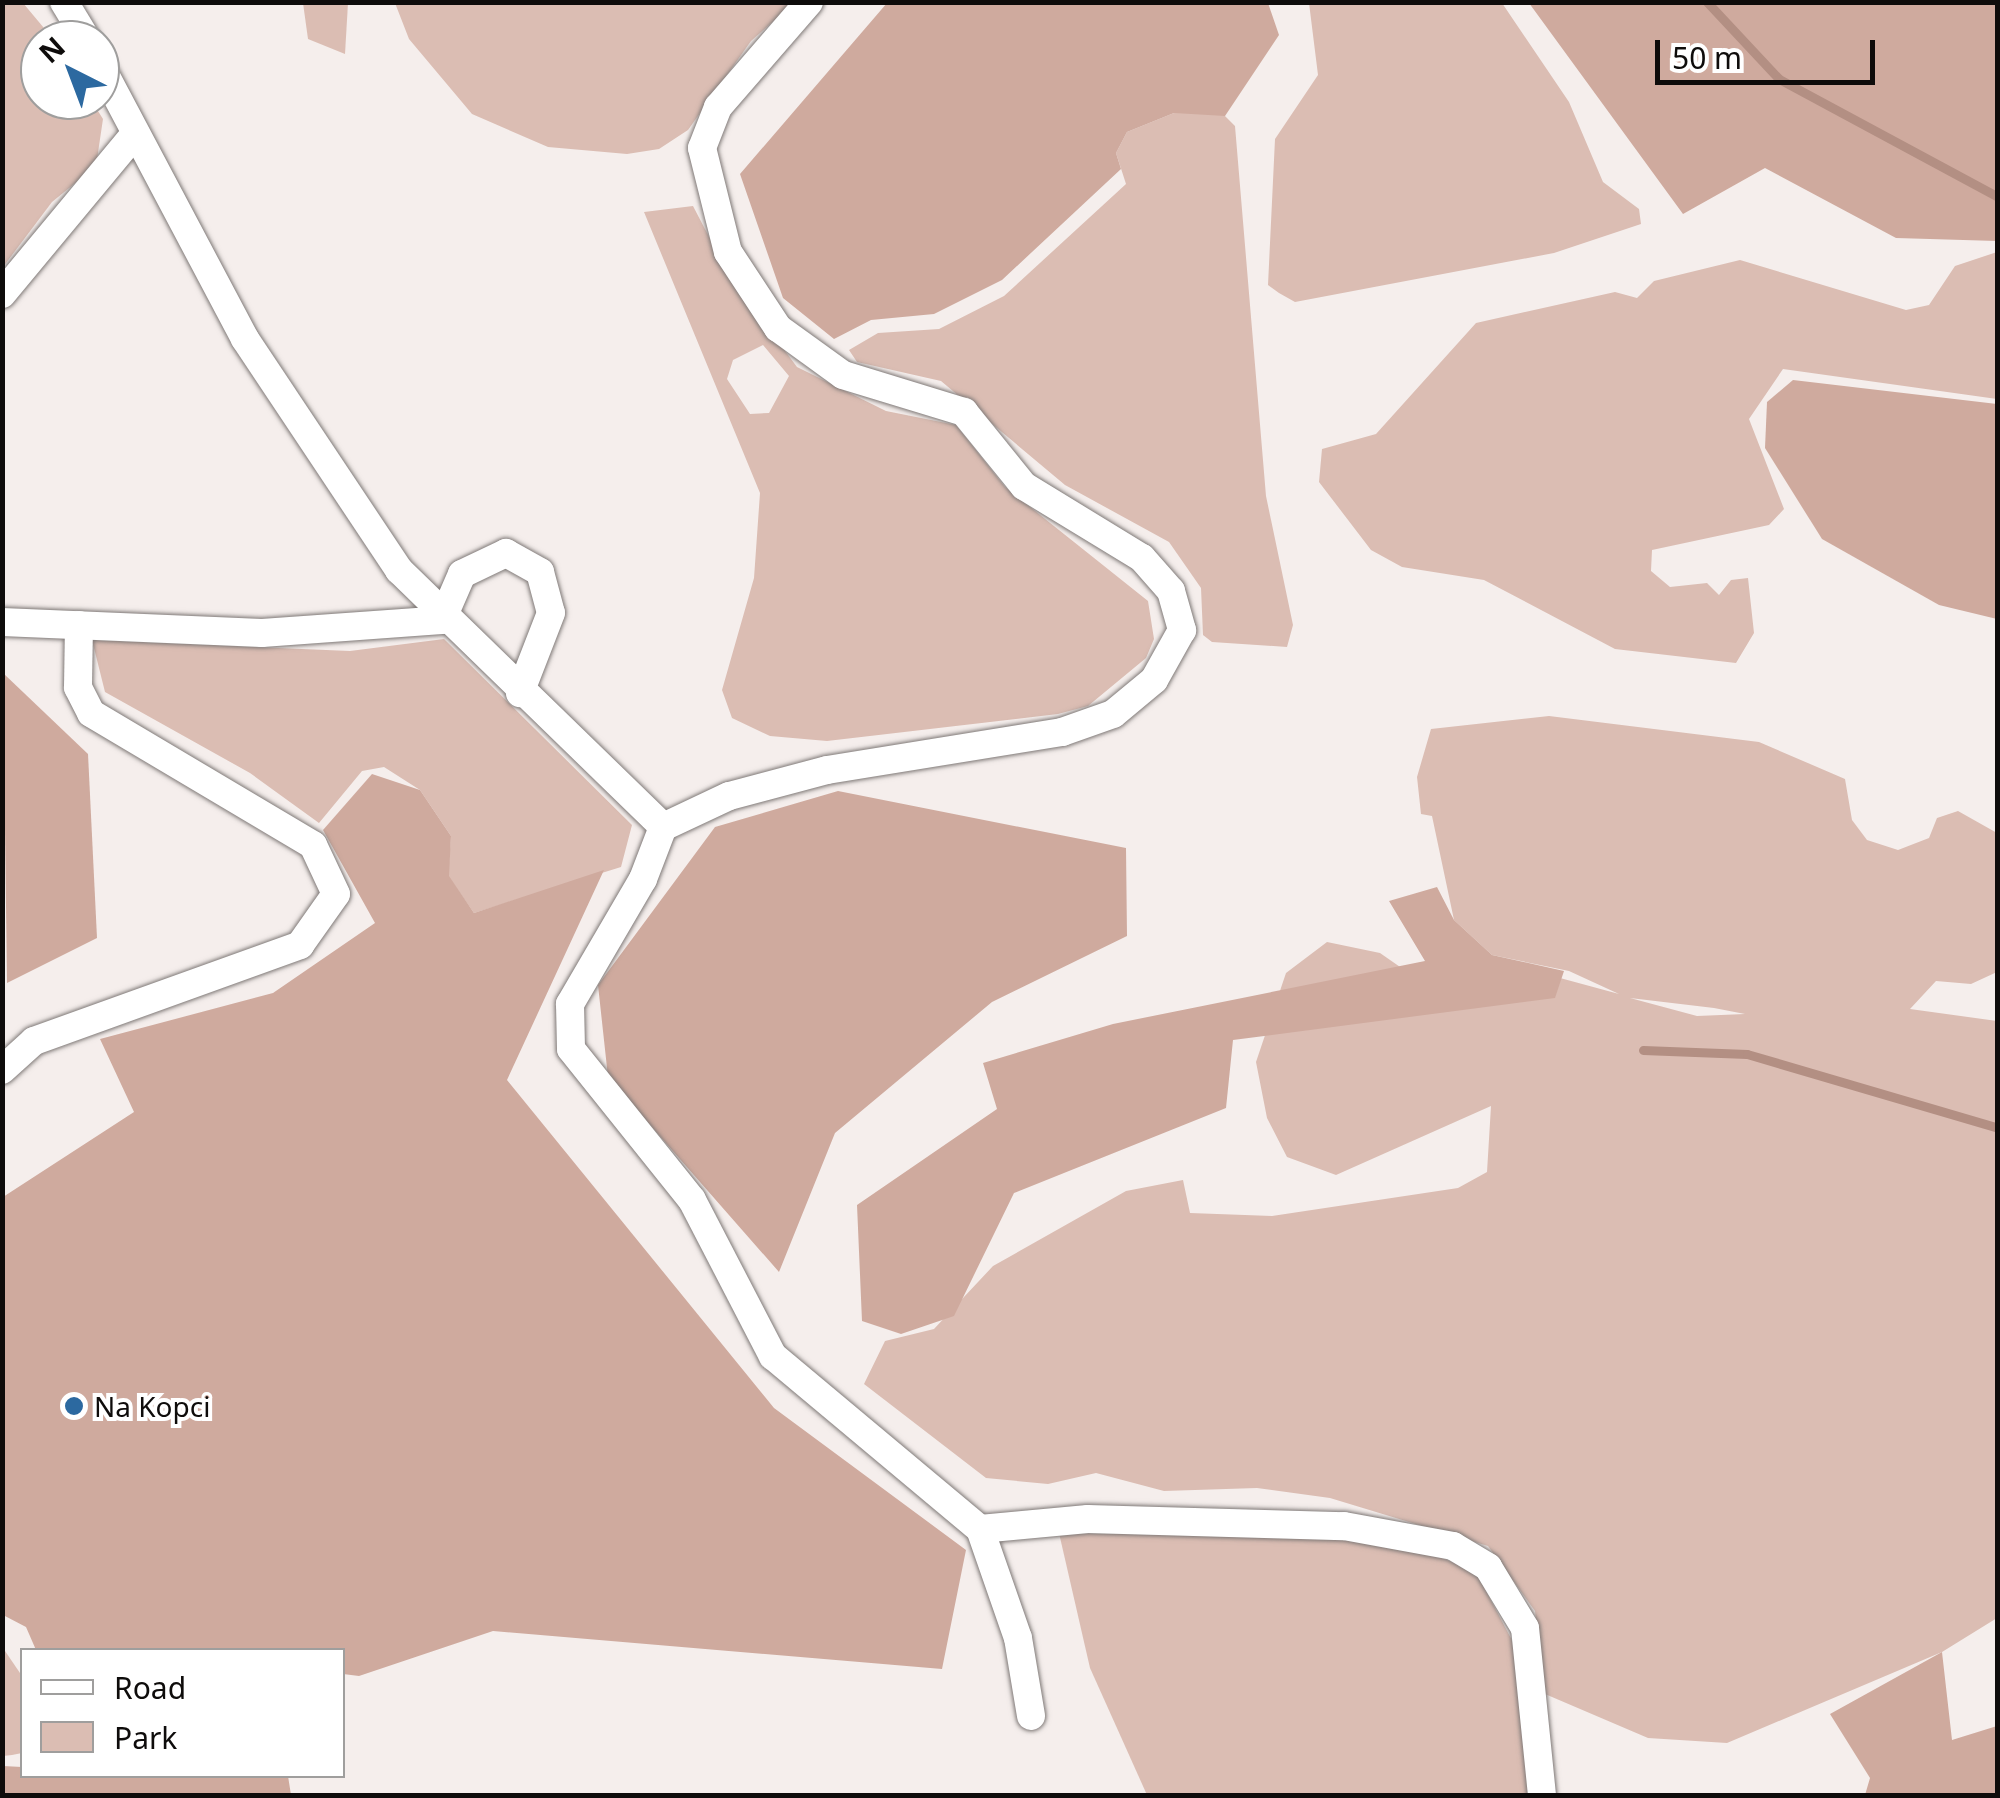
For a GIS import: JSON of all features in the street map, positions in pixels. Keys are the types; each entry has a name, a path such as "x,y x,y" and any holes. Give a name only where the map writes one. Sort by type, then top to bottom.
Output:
{"street":[{"path":"808,2 718,106 702,148 728,252 778,328 843,376 964,412 1024,486 1142,558 1171,590 1182,630 1154,680 1113,714 1062,732 828,770 730,796 663,827 644,879 570,1004 572,1049 692,1200 773,1356 980,1529 1018,1638 1031,1716"},
{"path":"120,104 245,340 398,570 442,620 663,827"},
{"path":"2,294 135,134"},
{"path":"442,620 462,574 506,553 540,572 551,613 520,693"},
{"path":"2,622 262,633 442,620"},
{"path":"2,1070 34,1041 300,945 336,894 313,845 91,714 78,688 79,626"},
{"path":"980,1529 1088,1519 1344,1526 1453,1546 1488,1567 1525,1628 1542,1796"}],"green space":[{"path":"3,3 23,3 37,20 20,20 20,120 103,120 96,166 52,202 3,267"},
{"path":"303,3 348,3 345,54 308,39"},
{"path":"395,3 794,3 751,41 688,130 659,149 627,154 548,147 472,114 409,39"},
{"path":"1309,3 1502,3 1569,102 1603,182 1639,209 1641,224 1554,253 1295,302 1279,293 1268,285 1275,139 1318,75"},
{"path":"1174,113 1222,113 1235,126 1266,496 1293,625 1287,647 1212,642 1203,635 1201,588 1169,542 1065,485 941,381 857,362 849,350 878,333 939,329 1004,296 1126,184 1116,153 1127,132"},
{"path":"693,206 731,279 797,367 886,411 956,425 1005,487 1148,601 1154,639 1146,658 1088,706 1058,714 827,741 770,736 732,718 722,690 754,578 760,493 644,212","holes":["763,345 789,376 769,413 750,414 727,379 733,360"]},
{"path":"1997,252 1997,399 1783,369 1749,419 1784,509 1769,525 1652,550 1651,571 1670,587 1707,583 1719,595 1731,580 1748,578 1754,633 1736,663 1615,649 1484,580 1402,567 1371,550 1319,482 1322,449 1376,434 1476,323 1615,292 1637,298 1654,281 1740,260 1906,310 1929,305 1955,266"},
{"path":"444,639 632,825 621,867 474,913 448,876 451,836 420,790 384,767 362,771 319,823 250,773 105,692 92,640 350,651"},
{"path":"1549,716 1759,742 1845,779 1852,820 1867,840 1898,850 1929,838 1937,818 1958,811 1997,833 1997,972 1971,984 1936,981 1910,1009 1997,1021 1997,1618 1942,1652 1727,1743 1648,1738 1545,1694 1535,1611 1488,1546 1330,1498 1257,1488 1164,1491 1096,1473 1048,1484 986,1478 864,1384 885,1341 934,1329 993,1266 1126,1191 1183,1180 1190,1213 1272,1216 1458,1188 1487,1172 1491,1106 1336,1175 1287,1157 1267,1118 1256,1062 1286,973 1327,942 1380,953 1426,985 1549,975 1619,994 1569,971 1492,955 1454,920 1432,816 1421,814 1417,777 1431,729","holes":["1630,998 1745,1014 1697,1016"]},
{"path":"1059,1533 1326,1537 1418,1548 1476,1572 1515,1646 1532,1795 1147,1795 1090,1668"},
{"path":"3,1648 20,1673 20,1753 3,1756"}],"shaded area":[{"path":"887,3 1268,3 1279,35 1225,116 1174,113 1127,132 1116,153 1121,169 1002,280 934,314 871,320 834,339 783,298 740,174"},
{"path":"1529,3 1997,3 1997,241 1896,238 1765,168 1683,214"},
{"path":"1793,380 1997,404 1997,619 1939,605 1822,539 1765,448 1767,402"},
{"path":"3,673 88,754 97,938 7,983"},
{"path":"372,774 420,790 451,836 449,876 474,913 604,870 507,1080 774,1408 966,1550 942,1669 493,1631 359,1676 345,1674 345,1648 35,1648 26,1627 3,1615 3,1197 134,1112 100,1039 273,993 375,923 323,830"},
{"path":"838,791 1126,848 1127,936 992,1002 835,1133 779,1272 608,1077 598,985 715,827"},
{"path":"1437,887 1454,920 1492,955 1564,971 1555,998 1233,1040 1226,1108 1014,1193 954,1316 901,1334 862,1321 857,1205 997,1109 983,1063 1113,1024 1425,961 1389,901"},
{"path":"1942,1652 1952,1740 1997,1726 1997,1795 1865,1795 1870,1778 1830,1714"},
{"path":"3,1766 20,1767 20,1778 288,1778 291,1795 3,1795"}],"waterway":[{"path":"1707,2 1779,79 1998,197"},
{"path":"1643,1050 1747,1054 1998,1128"}],"place":[{"name":"Na Kopci","path":"74,1406"}]}
